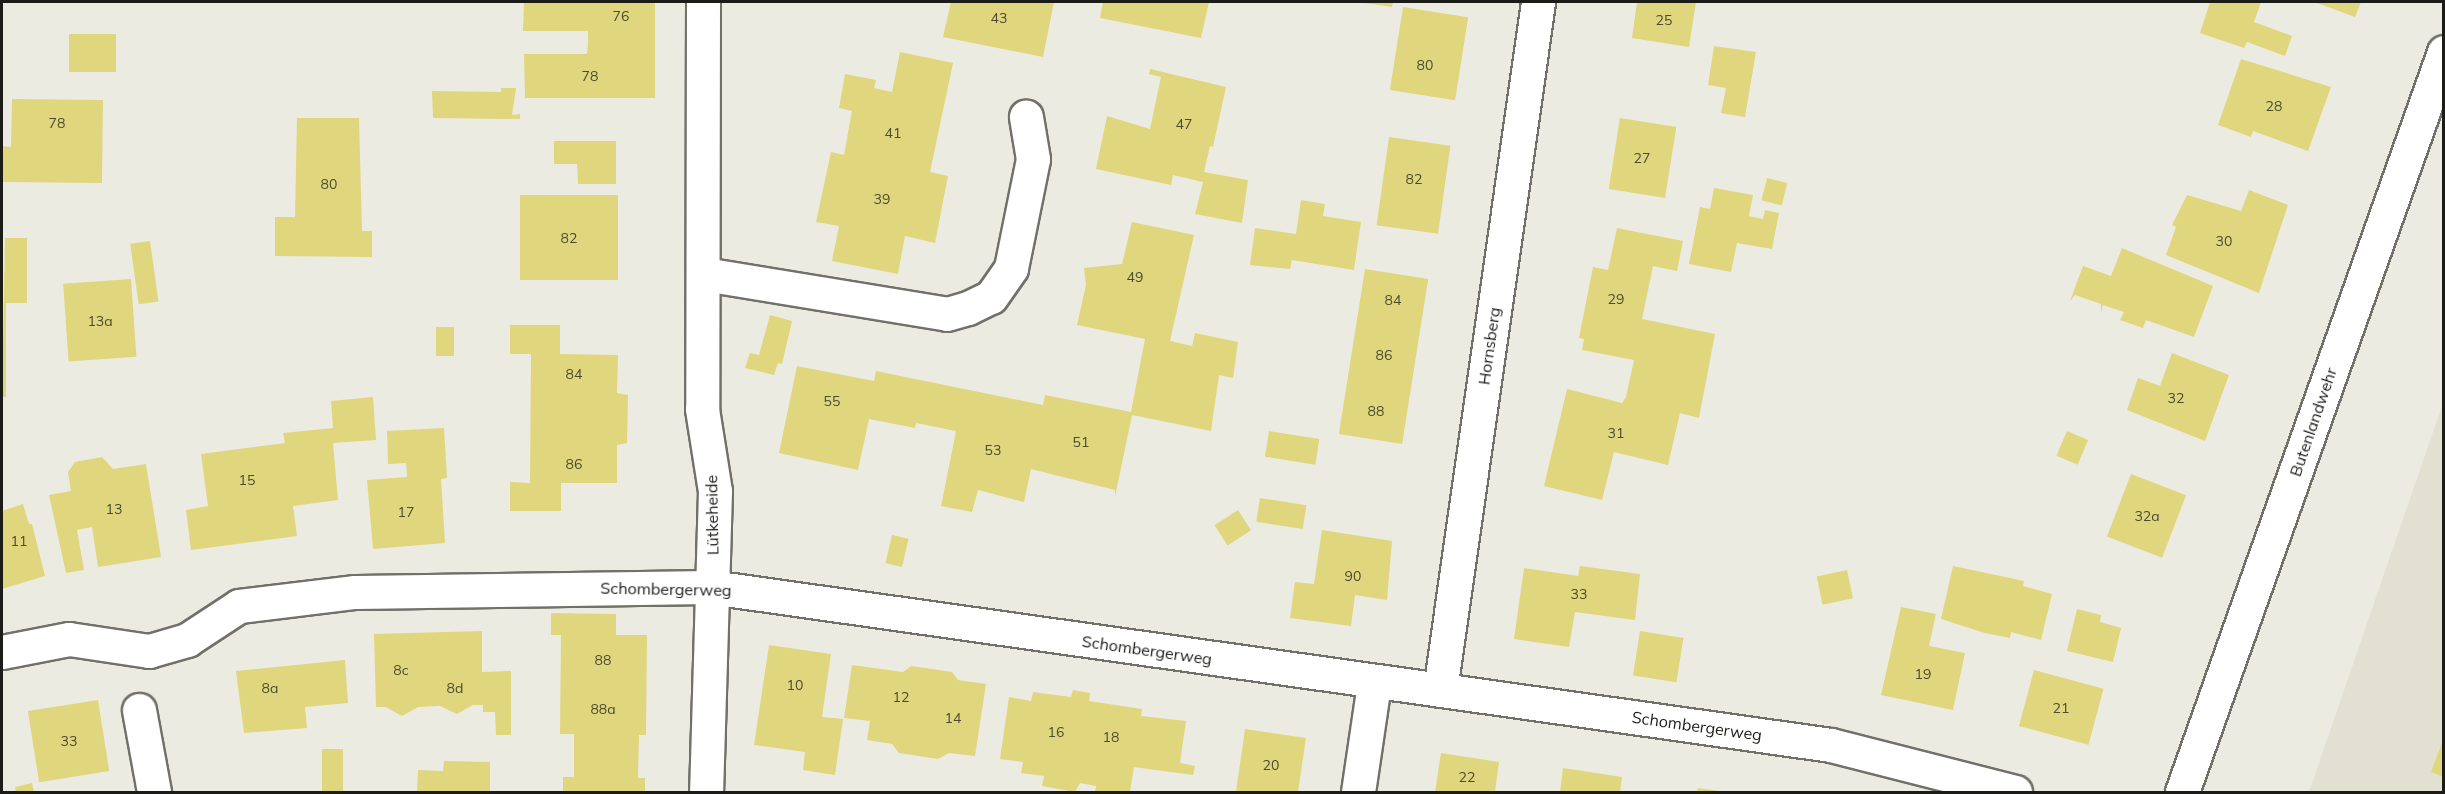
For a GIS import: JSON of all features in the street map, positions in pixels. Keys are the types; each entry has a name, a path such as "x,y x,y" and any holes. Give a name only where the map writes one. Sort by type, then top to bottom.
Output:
{"street":[{"name":"Lütkeheide","path":"703,2 702,409 715,491 706,792"},
{"name":"Hornsberg","path":"1440,690 1538,2"},
{"name":"Butenlandwehr","path":"2182,792 2444,51"},
{"path":"704,274 947,314 969,308 991,297 1011,268 1033,159 1026,117"},
{"name":"Schombergerweg","path":"2,652 69,639 149,651 187,640 239,606 355,592 711,587 1374,683 1440,690 1832,746 2015,792"},
{"path":"1358,792 1374,683"},
{"path":"139,710 154,792"}],"shaded area":[{"path":"2443,403 2443,792 2309,792"}],"building":[{"path":"524,2 655,2 655,98 525,98 524,54 587,54 588,31 523,31"},
{"path":"951,2 1054,2 1043,57 943,37"},
{"path":"1103,2 1209,2 1201,38 1100,18"},
{"path":"1358,2 1393,2 1392,7"},
{"path":"1637,2 1696,2 1689,47 1632,38"},
{"path":"2210,2 2261,2 2254,22 2292,36 2285,56 2247,42 2244,48 2200,33"},
{"path":"2314,2 2361,2 2355,17"},
{"path":"1403,7 1468,17 1455,100 1390,90"},
{"path":"69,34 116,34 116,72 69,72"},
{"path":"1714,46 1756,52 1745,117 1721,113 1726,88 1708,85"},
{"path":"900,52 953,63 930,172 948,176 935,243 905,236 898,274 832,261 839,226 816,222 831,152 844,155 852,111 839,108 845,74 876,80 874,88 892,92"},
{"path":"2241,59 2331,87 2308,151 2253,131 2251,137 2218,125"},
{"path":"1150,69 1226,87 1213,147 1210,146 1204,172 1248,180 1242,223 1195,214 1203,182 1173,175 1171,185 1096,169 1107,116 1150,129 1161,77 1149,74"},
{"path":"501,88 516,88 512,115 520,114 520,119 433,118 432,91 501,92"},
{"path":"12,99 103,100 102,183 2,182 2,146 11,147"},
{"path":"297,118 359,118 362,231 372,231 372,257 275,256 275,217 295,217"},
{"path":"1620,118 1676,127 1665,198 1609,189"},
{"path":"1389,137 1450,146 1438,234 1377,225"},
{"path":"554,141 616,141 616,184 578,184 577,164 554,164"},
{"path":"1767,178 1787,183 1782,205 1761,200"},
{"path":"1714,188 1753,195 1749,216 1763,219 1765,210 1779,213 1772,249 1737,243 1731,272 1689,264 1700,207 1710,209"},
{"path":"2249,190 2288,205 2259,293 2166,255 2176,227 2172,225 2187,195 2241,211"},
{"path":"520,195 618,195 618,280 520,280"},
{"path":"1301,200 1325,204 1323,216 1361,222 1354,270 1292,260 1290,269 1250,265 1255,228 1296,234"},
{"path":"1132,222 1194,235 1170,341 1192,346 1195,333 1238,342 1233,378 1219,375 1211,431 1132,415 1115,497 1115,490 1031,469 1024,502 978,490 972,512 941,506 956,431 916,423 915,428 869,419 858,470 779,453 797,366 874,381 876,371 1043,405 1045,395 1131,412 1145,339 1077,325 1086,285 1084,268 1122,264"},
{"path":"1617,228 1683,241 1677,271 1653,266 1642,319 1715,334 1699,418 1680,413 1668,465 1614,452 1602,500 1544,486 1567,389 1622,403 1626,397 1634,360 1582,350 1584,339 1579,338 1593,267 1608,270"},
{"path":"5,238 27,238 27,303 6,303 6,397 2,397"},
{"path":"150,241 158,301 139,304 130,244"},
{"path":"2122,248 2213,286 2194,337 2146,320 2143,328 2120,320 2124,312 2103,305 2101,313 2101,304 2075,295 2070,301 2083,266 2111,276"},
{"path":"1365,269 1428,279 1402,444 1339,434"},
{"path":"131,279 136,357 69,362 63,284"},
{"path":"770,315 792,321 782,364 778,363 774,375 745,368 750,353 759,355"},
{"path":"510,325 560,325 560,354 618,355 617,393 628,395 627,443 617,445 617,483 561,483 561,511 510,511 510,482 530,483 531,354 510,354"},
{"path":"436,327 454,327 454,356 436,356"},
{"path":"2172,353 2229,375 2205,441 2127,410 2138,378 2160,386"},
{"path":"373,397 376,440 333,443 338,500 293,506 297,536 191,550 186,510 208,506 201,454 285,443 283,433 333,428 331,401"},
{"path":"444,428 447,478 441,479 445,543 373,549 367,480 407,477 406,463 388,464 387,431"},
{"path":"1269,431 1319,439 1315,465 1265,457"},
{"path":"2067,431 2088,440 2078,465 2056,456"},
{"path":"102,457 113,469 146,464 161,557 98,567 92,527 77,530 84,570 66,573 49,495 71,491 68,472 75,462"},
{"path":"2131,474 2186,495 2162,558 2107,537"},
{"path":"1260,498 1306,505 1303,529 1256,522"},
{"path":"23,504 29,524 32,524 45,576 2,589 2,511"},
{"path":"1238,510 1251,530 1228,545 1215,525"},
{"path":"1322,530 1392,541 1387,600 1355,595 1351,626 1290,618 1295,582 1314,584"},
{"path":"892,535 909,539 902,567 885,563"},
{"path":"1580,566 1640,574 1635,620 1575,612 1569,647 1514,639 1524,568 1578,576"},
{"path":"1953,566 2024,581 2023,586 2052,594 2041,640 2011,632 2010,638 1985,633 1941,619"},
{"path":"1847,570 1853,598 1823,605 1817,576"},
{"path":"1901,607 1936,614 1929,646 1965,653 1953,710 1881,695"},
{"path":"2077,609 2101,615 2100,622 2121,628 2113,662 2067,651"},
{"path":"551,613 616,614 616,635 647,635 646,735 639,735 638,778 645,778 645,792 563,792 563,777 574,777 574,734 560,734 561,635 551,635"},
{"path":"482,631 482,672 511,671 511,735 496,735 495,712 483,712 483,705 473,705 457,714 440,706 418,707 402,716 386,707 376,707 374,634"},
{"path":"1640,631 1683,638 1676,682 1633,675"},
{"path":"769,645 831,654 822,717 843,719 835,775 803,770 805,752 754,745"},
{"path":"345,660 348,703 305,707 307,728 244,733 236,671"},
{"path":"852,665 903,672 911,666 952,672 958,680 986,684 975,756 949,753 938,759 899,753 892,744 867,740 870,721 844,718"},
{"path":"2034,670 2104,689 2089,745 2019,726"},
{"path":"1073,690 1090,693 1089,701 1142,709 1141,716 1186,721 1180,763 1195,766 1193,775 1134,767 1130,792 1095,792 1096,786 1080,783 1075,792 1042,786 1044,776 1021,773 1023,762 1000,759 1009,697 1031,701 1033,692 1071,697"},
{"path":"98,700 109,771 39,782 28,711"},
{"path":"1245,729 1306,738 1298,792 1236,792"},
{"path":"2444,740 2444,777 2431,772"},
{"path":"322,749 343,749 343,792 322,792"},
{"path":"1441,753 1499,762 1495,792 1435,792"},
{"path":"444,761 490,762 490,792 417,792 418,770 443,771"},
{"path":"1563,768 1622,777 1620,792 1560,792"},
{"path":"32,783 34,792 16,792 15,787"},
{"path":"1698,788 1719,791 1719,792 1697,792"}]}
